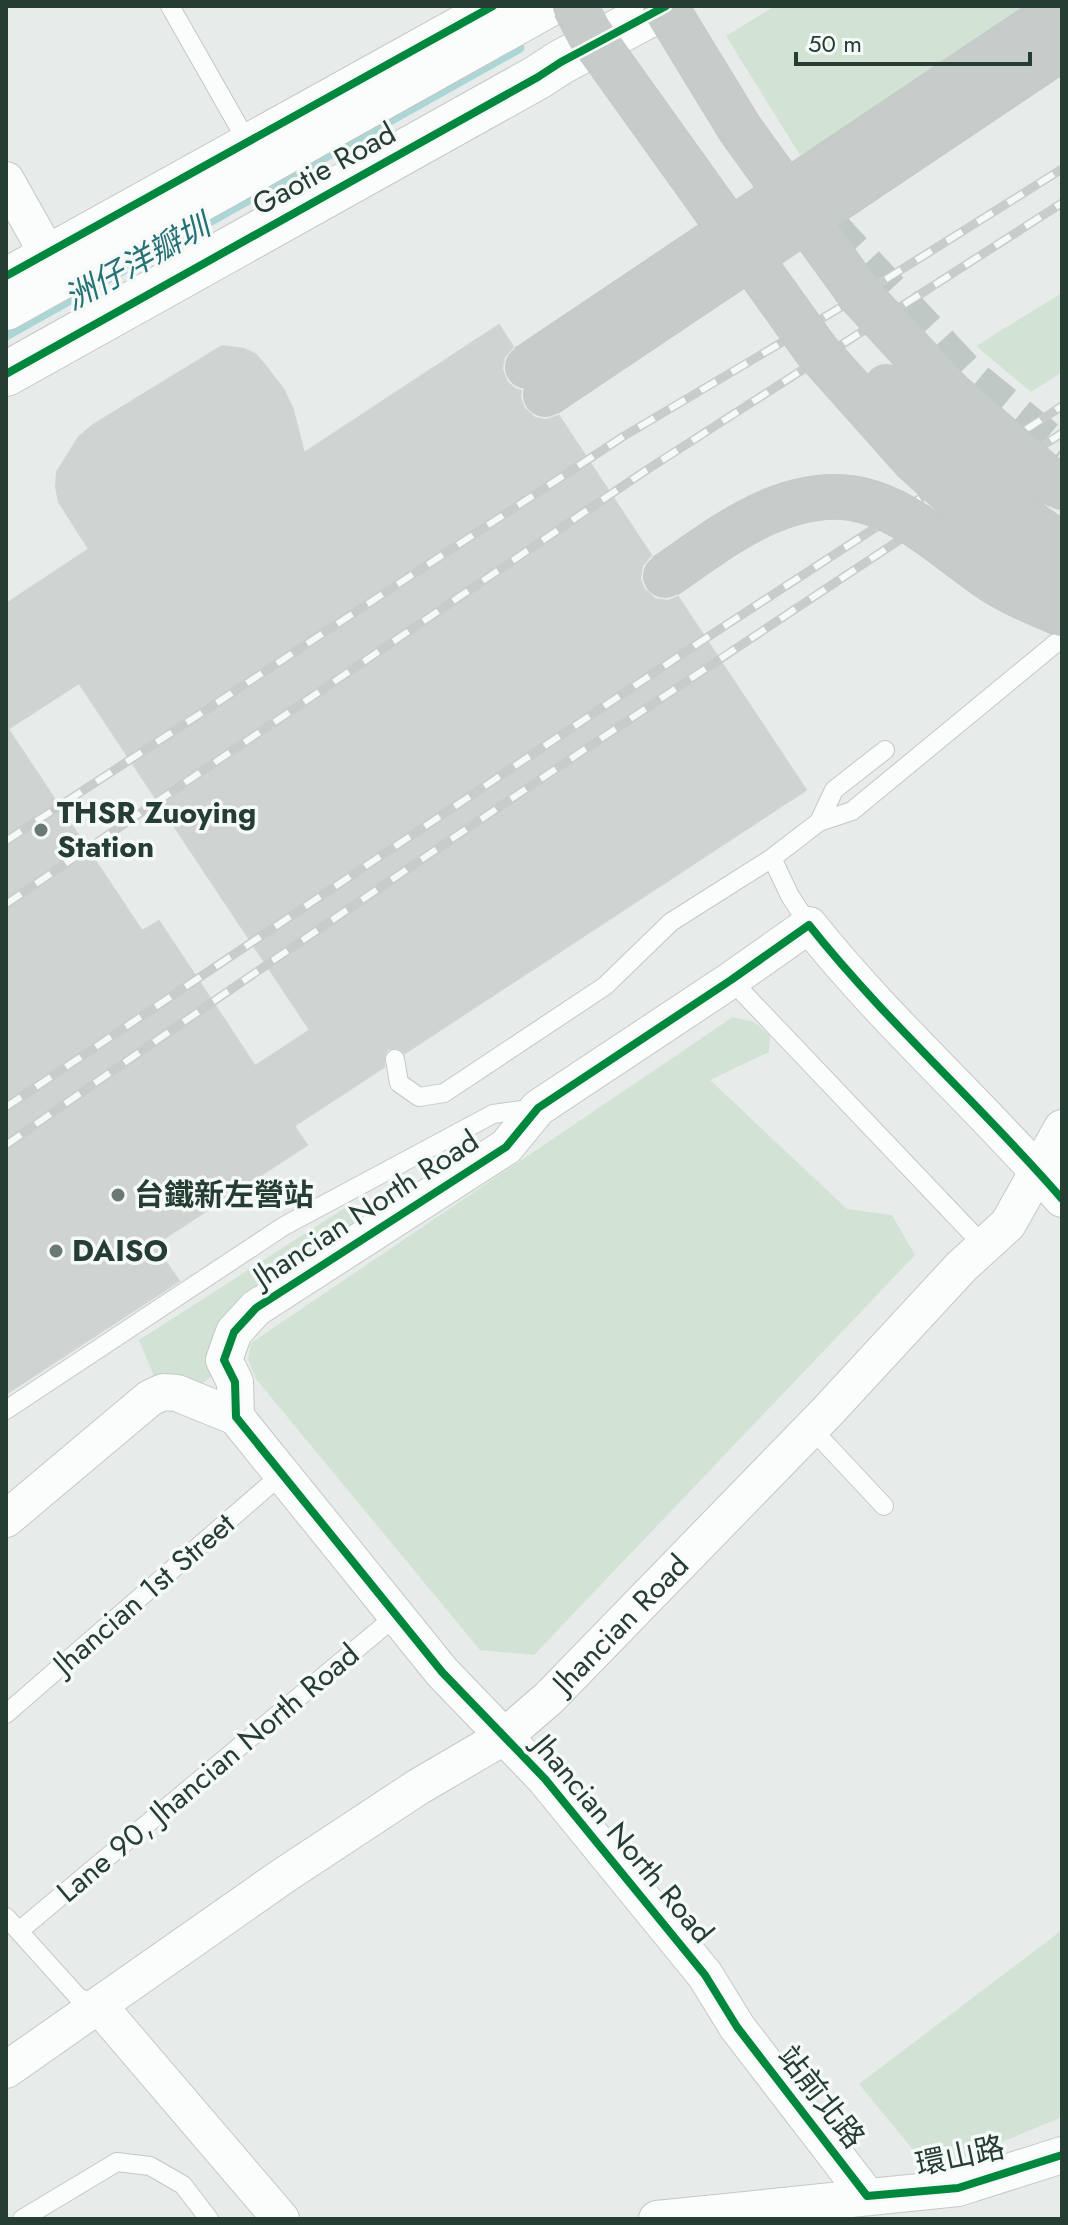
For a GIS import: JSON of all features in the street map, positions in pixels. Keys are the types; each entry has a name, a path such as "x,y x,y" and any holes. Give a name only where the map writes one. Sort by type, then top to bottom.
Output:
{"highway":[{"path":"575,6 589,33 816,350 914,460 1003,540 1062,581"},
{"path":"603,6 778,258 903,406 1033,525 1062,545"},
{"path":"633,6 740,129"},
{"path":"665,6 740,129 861,296 950,393 1062,488"},
{"path":"1062,8 536,381 1062,48"},
{"path":"665,576 769,511 802,500 834,497 862,499 904,517 988,577 1062,614"}],"street":[{"name":"Gaotie Road","path":"6,276 493,6"},
{"name":"Gaotie Road","path":"6,308 546,6"},
{"path":"563,6 588,48"},
{"name":"Gaotie Road","path":"6,374 665,6"},
{"path":"6,180 47,253"},
{"path":"809,925 846,972 1062,1199"},
{"name":"Jhancian North Road","path":"236,1417 235,1382 224,1360 234,1332 256,1308 506,1147 538,1108 809,925"},
{"name":"Jhancian Road","path":"6,2070 295,1868 418,1787 505,1736 559,1689 811,1428 961,1267 1008,1224 1062,1128"},
{"name":"Jhancian North Road","path":"6,1519 150,1398 163,1392 177,1393 236,1417 442,1672 545,1779 705,1975 737,2027 867,2196"},
{"path":"99,2006 281,2219"},
{"name":"環山路","path":"657,2219 958,2188 1062,2155"}],"lane":[{"path":"170,6 248,143"},
{"path":"395,1059 399,1083 419,1097 444,1093 605,986 671,922 772,858 819,822 852,811 1062,638"},
{"path":"819,822 834,790 885,750"},
{"path":"772,858 790,896 809,925"},
{"path":"731,980 985,1247"},
{"name":"Jhancian North Road","path":"6,1410 284,1226 493,1114 538,1108"},
{"path":"811,1428 884,1506"},
{"name":"Jhancian 1st Street","path":"6,1714 282,1474"},
{"name":"Lane 90, Jhancian North Road","path":"19,1931 397,1615"},
{"path":"6,1917 78,1997 99,2006"},
{"path":"22,2219 117,2162 150,2166 183,2185 209,2219"},
{"path":"826,2219 867,2196"}],"green space":[{"path":"775,6 1062,6 1062,46 800,155 726,36"},
{"path":"1062,293 1062,372 1031,392 976,346"},
{"path":"733,1017 754,1022 770,1035 769,1052 710,1080 847,1209 892,1215 915,1255 534,1655 480,1650 256,1379 248,1359 251,1343"},
{"path":"345,1208 364,1210 357,1230 227,1314 212,1338 207,1362 212,1376 200,1385 156,1381 139,1340"},
{"path":"1062,1930 1062,2117 948,2164 918,2156 859,2084"}],"building":[{"path":"499,325 513,347 504,357 502,369 507,382 521,391 524,408 535,418 546,420 559,416 651,555 642,566 640,579 644,589 655,599 668,601 678,597 806,790 405,1053 398,1048 388,1049 384,1067 294,1126 307,1145 154,1245 179,1281 6,1394 6,604 89,549 59,502 56,487 57,472 79,437 93,425 222,346 255,354 284,390 293,410 304,453","holes":["79,683 310,1030 255,1066 159,921 142,931 8,729"]}],"waterway":[{"name":"洲仔洋瓣圳","path":"6,336 520,48"}],"tunnel":[{"path":"829,224 969,375 1062,451"}],"railway":[{"path":"6,841 624,436 848,303 1062,169"},
{"path":"6,904 645,471 1062,203"},
{"path":"6,1107 694,646 1062,406"},
{"path":"6,1145 531,785 1062,433"}],"cycle path":[{"path":"6,276 493,6"},
{"path":"6,374 666,6"},
{"name":"站前北路","path":"1062,1199 870,996 809,925 538,1108 506,1147 256,1308 234,1332 224,1360 235,1382 236,1417 442,1672 545,1779 705,1975 737,2027 867,2196 958,2188 1062,2155"}],"place":[{"name":"THSR Zuoying Station","path":"41,830"},
{"name":"台鐵新左營站","path":"118,1195"},
{"name":"DAISO","path":"56,1251"}]}
